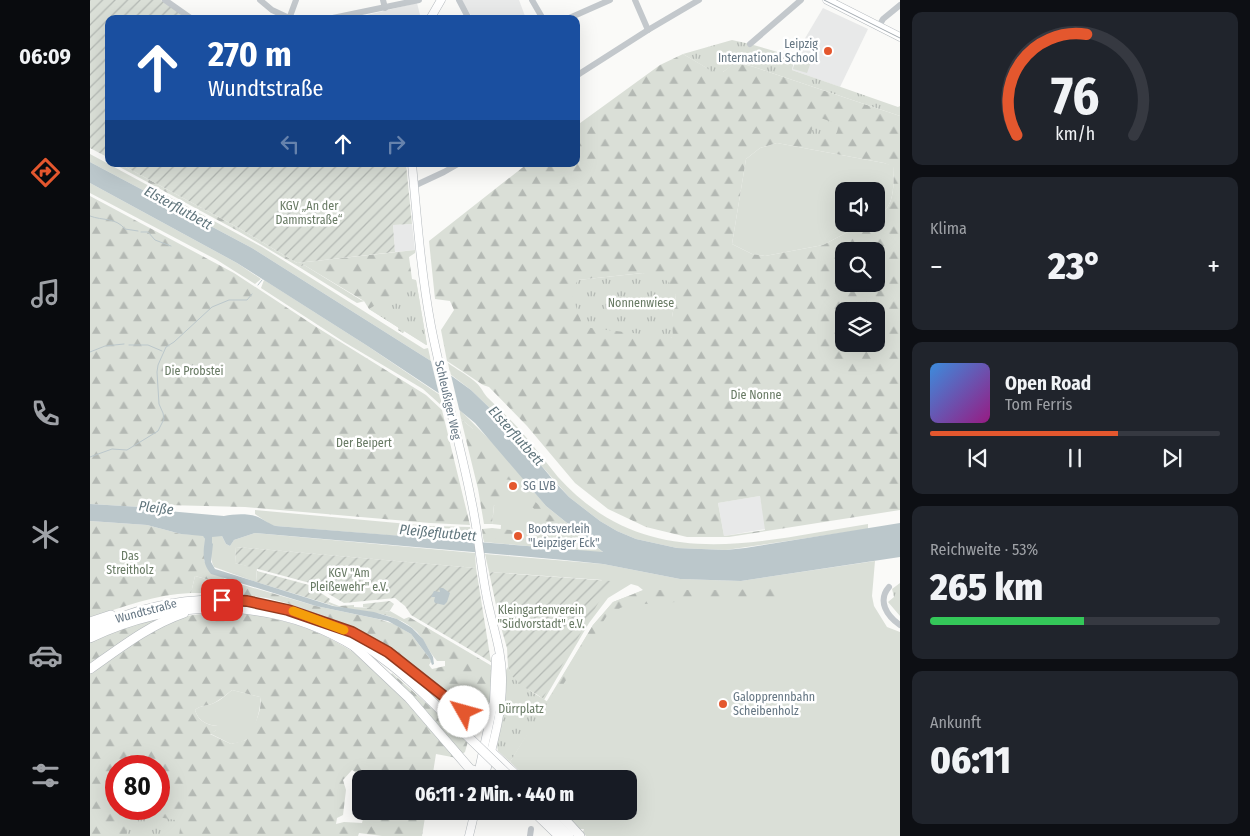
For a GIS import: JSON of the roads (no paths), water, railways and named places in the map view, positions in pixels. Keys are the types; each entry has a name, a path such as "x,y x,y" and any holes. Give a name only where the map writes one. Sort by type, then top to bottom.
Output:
{"highway":[{"name":"Wundtstraße","path":"90,630 141,610 183,601 235,600 267,604 288,610 323,623 375,652 391,664 503,770"},
{"name":"Wundtstraße","path":"90,638 146,616 174,610 201,608 250,610 287,617 322,630 354,646 419,690"},
{"path":"90,669 145,630 161,622 201,608"},
{"path":"90,622 114,614 141,610"},
{"path":"323,623 352,632 388,652 467,714 479,716 493,706"},
{"path":"354,646 409,698 472,770"},
{"path":"542,820 559,836"},
{"path":"558,820 569,836"},
{"path":"560,820 580,836"}],"main road":[{"path":"432,15 441,0"},
{"path":"828,0 900,37"},
{"name":"Schleußiger Weg","path":"412,167 428,306 438,359 472,501 494,634 496,667 493,706 482,770"},
{"name":"Schleußiger Weg","path":"483,770 491,751 498,719 502,682 500,648 494,634"},
{"path":"491,751 511,770"},
{"path":"468,836 472,820"}],"street":[{"path":"164,0 186,15"},
{"path":"260,0 272,10 283,15"},
{"path":"290,15 296,0"},
{"path":"383,0 385,8"},
{"path":"349,15 418,0"},
{"path":"459,0 467,15"},
{"path":"532,0 541,15"},
{"path":"576,15 610,0"},
{"path":"635,0 648,30"},
{"path":"580,73 699,0"},
{"path":"750,44 801,0"},
{"path":"879,26 900,5"},
{"path":"414,186 453,167"},
{"path":"888,587 883,598 885,608 888,614 900,625"}],"water":[{"name":"Elsterflutbett","path":"90,162 252,248 431,361 471,390 496,414 569,497 600,521 617,531 636,539 677,548 726,550 900,523 900,557 741,581 680,579 603,564 255,533 234,540 230,546 226,544 222,536 212,537 211,562 215,569 333,606 374,612 397,619 412,628 423,639 433,657 434,664 432,665 430,659 411,634 388,621 316,606 211,574 205,562 205,539 203,536 181,534 147,525 90,521 90,504 141,507 162,512 224,516 250,515 276,526 603,552 546,506 475,423 440,394 237,263 90,183"},
{"path":"439,588 443,588 450,593 444,605 435,603 435,597 431,597 434,591 440,592"}],"waterway":[{"path":"90,216 113,221 125,229 138,231"},
{"path":"141,232 148,232 155,240 171,246"},
{"path":"258,285 262,280"},
{"path":"90,457 112,449 127,450 158,431 164,419 159,404 157,372 166,347 212,307 229,300 247,300 252,294"},
{"path":"90,352 105,346 124,344"},
{"path":"129,345 148,345 162,351"}],"tram line":[{"path":"824,0 900,38"}],"place":[{"name":"Leipzig International School","path":"828,51"},
{"name":"SG LVB","path":"513,486"},
{"name":"Bootsverleih \"Leipziger Eck\"","path":"518,536"},
{"name":"Galopprennbahn Scheibenholz","path":"723,704"}],"park label":[{"name":"KGV „An der Dammstraße“","path":"309,213"},
{"name":"Nonnenwiese","path":"641,303"},
{"name":"Die Probstei","path":"194,371"},
{"name":"Die Nonne","path":"756,395"},
{"name":"Der Beipert","path":"364,443"},
{"name":"Das Streitholz","path":"130,563"},
{"name":"KGV \"Am Pleißewehr\" e.V.","path":"349,580"},
{"name":"Kleingartenverein \"Südvorstadt\" e.V.","path":"541,617"},
{"name":"Dürrplatz","path":"521,709"}],"water label":[{"name":"Pleiße","path":"156,508"},
{"name":"Pleißeflutbett","path":"438,533"}]}
